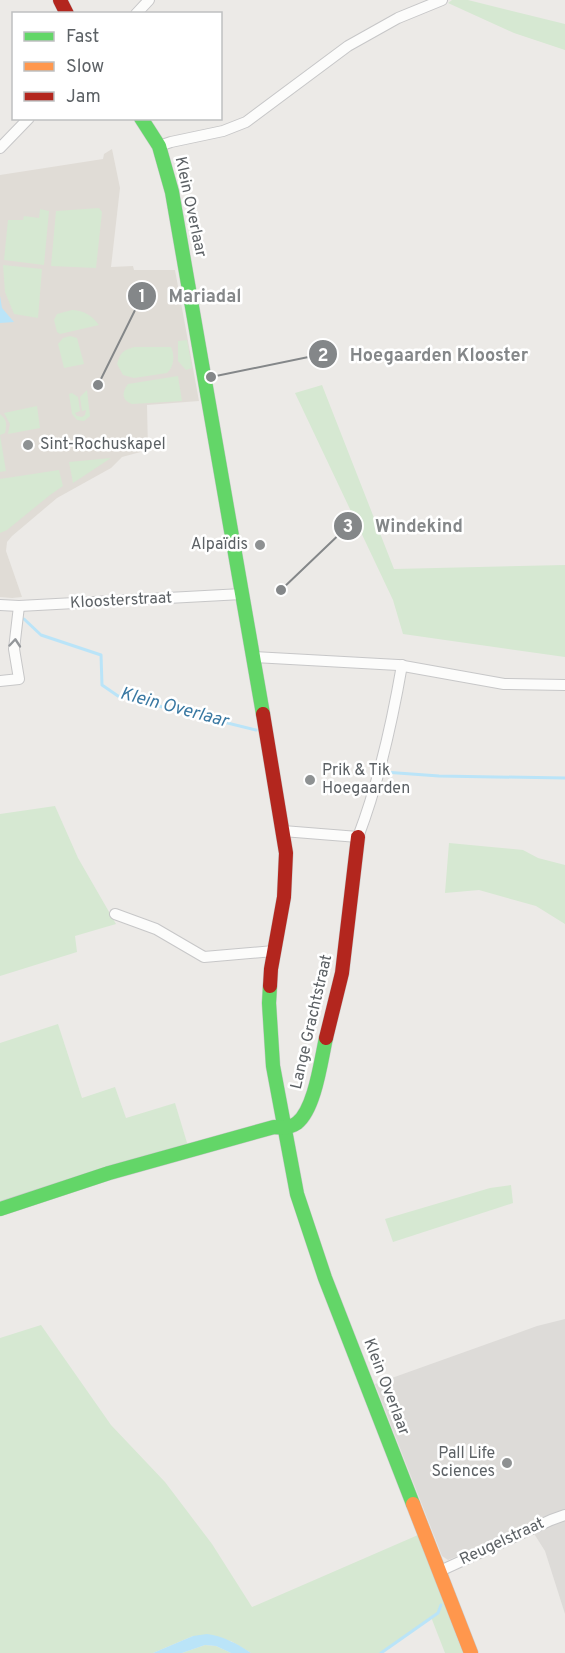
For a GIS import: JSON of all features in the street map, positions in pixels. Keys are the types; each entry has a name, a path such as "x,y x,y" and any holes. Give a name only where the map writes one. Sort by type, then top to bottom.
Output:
{"main road":[{"name":"Klein Overlaar","path":"142,120 159,146 172,192 283,831 286,853 284,897 271,969 269,1003 273,1066 297,1194 310,1236 471,1653"},
{"name":"Lange Grachtstraat","path":"283,1128 296,1125 305,1116 332,1020 345,958 358,837"},
{"path":"0,1209 131,1167 274,1126 283,1128"}],"street":[{"path":"138,12 149,0"},
{"path":"159,146 223,131 246,122 348,46 398,18 442,0"},
{"path":"0,148 27,120"},
{"name":"Kloosterstraat","path":"0,605 19,606 242,594"},
{"path":"0,681 19,679 14,649 19,606"},
{"path":"253,657 402,665 493,683 565,686"},
{"name":"Lange Grachtstraat","path":"358,837 366,817 392,716 402,665"},
{"path":"283,831 358,837"},
{"path":"115,914 120,918 156,929 204,957 274,951"},
{"name":"Reugelstraat","path":"440,1571 565,1515"}],"shaded area":[{"path":"112,149 120,188 111,267 133,266 134,270 175,270 199,401 147,405 148,450 122,457 111,468 57,498 12,536 7,542 6,551 22,597 0,597 0,175 103,159 104,154"},
{"path":"565,1319 565,1511 448,1560 442,1556 375,1384 537,1326"},
{"path":"565,1518 565,1614 545,1551 533,1532"}],"green space":[{"path":"452,0 468,0 565,24 565,50 514,33 448,3"},
{"path":"99,208 102,212 96,268 51,266 56,211"},
{"path":"40,209 49,211 44,265 4,260 8,220 23,220 24,216 39,218"},
{"path":"3,265 42,269 38,318 14,314 5,292"},
{"path":"72,310 87,314 99,325 60,334 57,332 54,320 57,314"},
{"path":"70,336 77,338 84,364 64,368 58,344 63,338"},
{"path":"187,340 192,368 186,370 178,361 178,341"},
{"path":"134,347 171,347 173,361 171,368 167,373 134,378 123,375 117,364 118,360 122,352"},
{"path":"178,376 182,401 132,404 124,398 128,384"},
{"path":"322,385 394,569 565,565 565,657 403,634 393,600 295,393"},
{"path":"87,390 90,416 84,421 77,420 72,414 69,394 72,393 78,397 80,411 75,413 82,417 86,410 82,411 80,397"},
{"path":"37,406 40,428 8,434 10,424 4,413"},
{"path":"0,414 6,425 5,433 0,435"},
{"path":"0,435 6,471 0,472"},
{"path":"111,458 73,483 69,462"},
{"path":"59,470 63,486 0,533 0,479"},
{"path":"55,806 78,858 116,924 75,936 77,952 0,976 0,814"},
{"path":"449,843 523,850 538,858 565,865 565,924 536,906 479,890 445,893"},
{"path":"58,1024 82,1098 115,1087 126,1118 175,1103 188,1146 0,1205 0,1043"},
{"path":"511,1185 513,1203 393,1242 385,1219 490,1188"},
{"path":"41,1325 111,1425 165,1482 212,1544 252,1607 418,1535 463,1653 445,1653 431,1617 381,1653 251,1653 231,1641 193,1636 153,1653 0,1653 0,1338"},
{"path":"205,1645 216,1646 231,1653 182,1653"}],"water":[{"path":"0,296 2,308 14,322 0,323"},
{"path":"207,1634 230,1641 251,1653 231,1653 216,1646 205,1645 182,1653 153,1653 193,1636"}],"waterway":[{"name":"Klein Overlaar","path":"24,619 41,635 101,655 102,685 118,696 256,730"},
{"name":"Klein Overlaar","path":"384,772 439,776 565,778"},
{"path":"381,1653 438,1613 441,1605"}],"traffic: fast":[{"path":"142,120 159,146 172,192 263,714"},
{"path":"270,986 273,1066 297,1194 325,1278 413,1504"},
{"path":"0,1209 109,1173 274,1127 294,1125 303,1116 313,1096 326,1038"}],"traffic: slow":[{"path":"413,1504 471,1653"}],"traffic: jam":[{"path":"60,0 66,12"},
{"path":"263,714 286,853 284,897 270,986"},
{"path":"326,1038 342,973 358,837"}],"place":[{"name":"Hoegaarden Klooster","path":"211,377"},
{"name":"Mariadal","path":"98,385"},
{"name":"Sint-Rochuskapel","path":"28,445"},
{"name":"Alpaïdis","path":"260,545"},
{"name":"Windekind","path":"281,590"},
{"name":"Prik & Tik Hoegaarden","path":"310,780"},
{"name":"Pall Life Sciences","path":"507,1463"}]}
